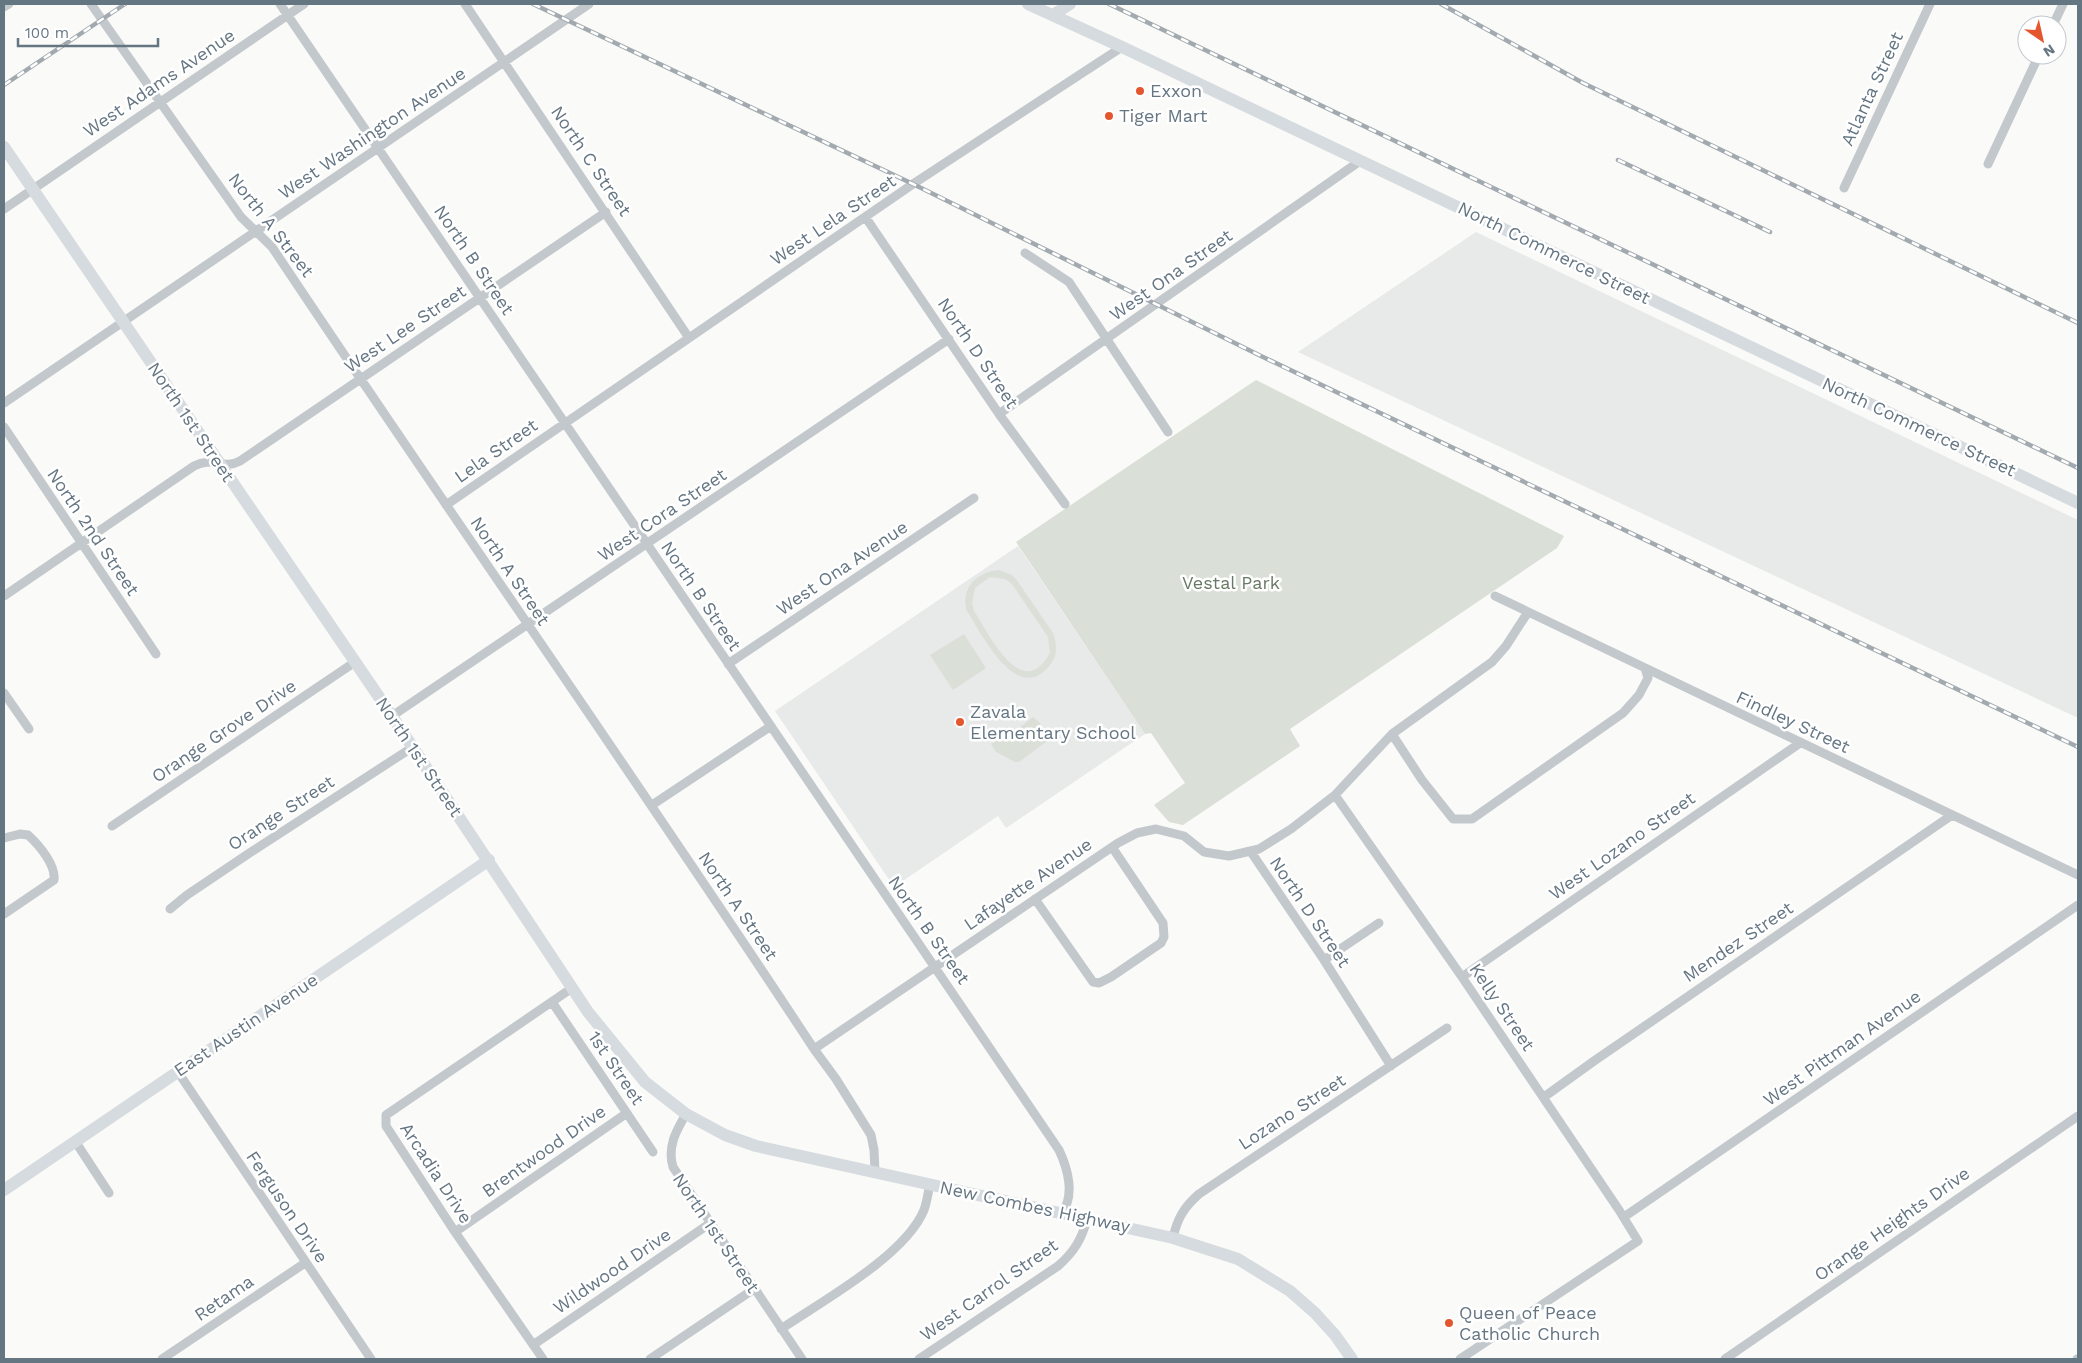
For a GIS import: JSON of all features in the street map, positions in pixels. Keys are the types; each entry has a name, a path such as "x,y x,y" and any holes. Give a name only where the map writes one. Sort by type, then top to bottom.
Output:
{"street":[{"path":"4,7 9,4"},
{"name":"North A Street","path":"91,4 241,217 272,247 836,1079 871,1136 875,1172"},
{"name":"North B Street","path":"280,4 1059,1150 1069,1183 1066,1208 1062,1213"},
{"name":"West Adams Avenue","path":"4,209 304,4"},
{"name":"North C Street","path":"465,4 689,338"},
{"name":"West Washington Avenue","path":"4,403 590,4"},
{"name":"North Commerce Street","path":"1028,4 1122,46 2078,503"},
{"path":"1052,16 1070,4"},
{"name":"Atlanta Street","path":"1844,188 1930,4"},
{"name":"West Lela Street","path":"565,423 1122,46"},
{"path":"1988,164 2034,65"},
{"name":"North 1st Street","path":"4,147 413,747 588,1012 645,1082 686,1114 671,1144 671,1162 677,1176 802,1359"},
{"name":"West Ona Street","path":"999,414 1360,161"},
{"name":"West Lee Street","path":"4,596 194,466 209,461 234,464 240,461 606,212"},
{"name":"North D Street","path":"866,218 999,414 1066,504"},
{"path":"1025,253 1069,282 1168,432"},
{"name":"West Cora Street","path":"392,716 949,339"},
{"name":"Lela Street","path":"446,505 565,423"},
{"name":"North 2nd Street","path":"4,427 156,654"},
{"name":"West Ona Avenue","path":"728,664 974,498"},
{"name":"Findley Street","path":"1495,596 2078,875"},
{"path":"1251,852 1260,849 1291,829 1335,795 1392,734 1492,662 1506,646 1528,612"},
{"name":"Orange Grove Drive","path":"112,826 355,662"},
{"path":"1392,734 1422,780 1453,819 1472,820 1623,714 1639,694 1648,678 1645,668"},
{"path":"4,693 29,729"},
{"path":"652,805 771,726"},
{"name":"West Lozano Street","path":"1462,977 1800,743"},
{"name":"Orange Street","path":"170,909 187,895 250,852 413,747"},
{"name":"Kelly Street","path":"1335,795 1462,977 1624,1217 1638,1241 1460,1359"},
{"name":"Mendez Street","path":"1544,1098 1594,1061 1952,816"},
{"name":"North D Street","path":"1112,847 1137,833 1156,829 1184,836 1204,852 1229,856 1251,852 1324,960 1391,1066"},
{"path":"4,838 20,834 28,835 46,856 55,874 54,880 4,914"},
{"path":"1035,899 1093,982 1099,983 1126,968 1160,943 1164,937 1163,923 1112,847"},
{"name":"Lafayette Avenue","path":"814,1049 1112,847"},
{"name":"East Austin Avenue","path":"4,1190 489,860"},
{"name":"West Pittman Avenue","path":"1624,1217 2078,905"},
{"path":"1324,960 1379,923"},
{"name":"Arcadia Drive","path":"543,1359 455,1232 386,1126 386,1115 572,988"},
{"name":"1st Street","path":"552,1002 653,1152"},
{"name":"Lozano Street","path":"1173,1238 1176,1224 1184,1209 1199,1194 1448,1028"},
{"name":"Ferguson Drive","path":"178,1072 371,1359"},
{"name":"Brentwood Drive","path":"455,1232 627,1113"},
{"name":"New Combes Highway","path":"686,1114 725,1135 756,1146 1173,1238 1238,1259 1290,1291 1315,1313 1335,1335 1352,1359"},
{"name":"Orange Heights Drive","path":"1725,1359 2078,1116"},
{"path":"75,1141 109,1193"},
{"path":"781,1329 886,1258 915,1226 924,1210 930,1184"},
{"name":"West Carrol Street","path":"919,1359 1062,1262 1078,1245 1087,1219"},
{"name":"Wildwood Drive","path":"533,1345 709,1224"},
{"name":"Retama","path":"162,1359 305,1263"},
{"path":"650,1359 754,1289"}],"shaded area":[{"path":"1476,232 2078,520 2078,718 1298,352"},
{"name":"Zavala Elementary School","path":"1018,546 1145,734 1006,828 998,816 894,887 775,711"}],"green space":[{"name":"Vestal Park","path":"1256,380 1564,536 1557,548 1290,729 1300,746 1183,825 1169,822 1154,805 1185,783 1151,733 1145,734 1016,542"},
{"path":"999,570 1012,575 1016,579 1053,633 1056,654 1050,665 1038,676 1025,678 1013,672 1002,662 991,649 967,611 965,603 968,588 977,578 991,571","holes":["990,577 1005,579 1012,584 1048,637 1050,653 1039,667 1028,671 1018,668 1007,660 997,648 974,611 972,603 975,588"]},
{"path":"964,634 986,668 953,690 930,655"},
{"path":"1033,717 1039,722 1050,739 1019,762 1015,762 996,752 991,744 1015,731"}],"railway":[{"path":"4,85 125,4"},
{"path":"533,4 913,184 1263,357 2078,747"},
{"path":"1109,4 2078,468"},
{"path":"1441,4 1583,83 2078,323"},
{"path":"1618,160 1770,232"}],"place":[{"name":"Exxon","path":"1140,91"},
{"name":"Tiger Mart","path":"1109,116"},
{"name":"Zavala Elementary School","path":"960,722"},
{"name":"Queen of Peace Catholic Church","path":"1449,1323"}]}
